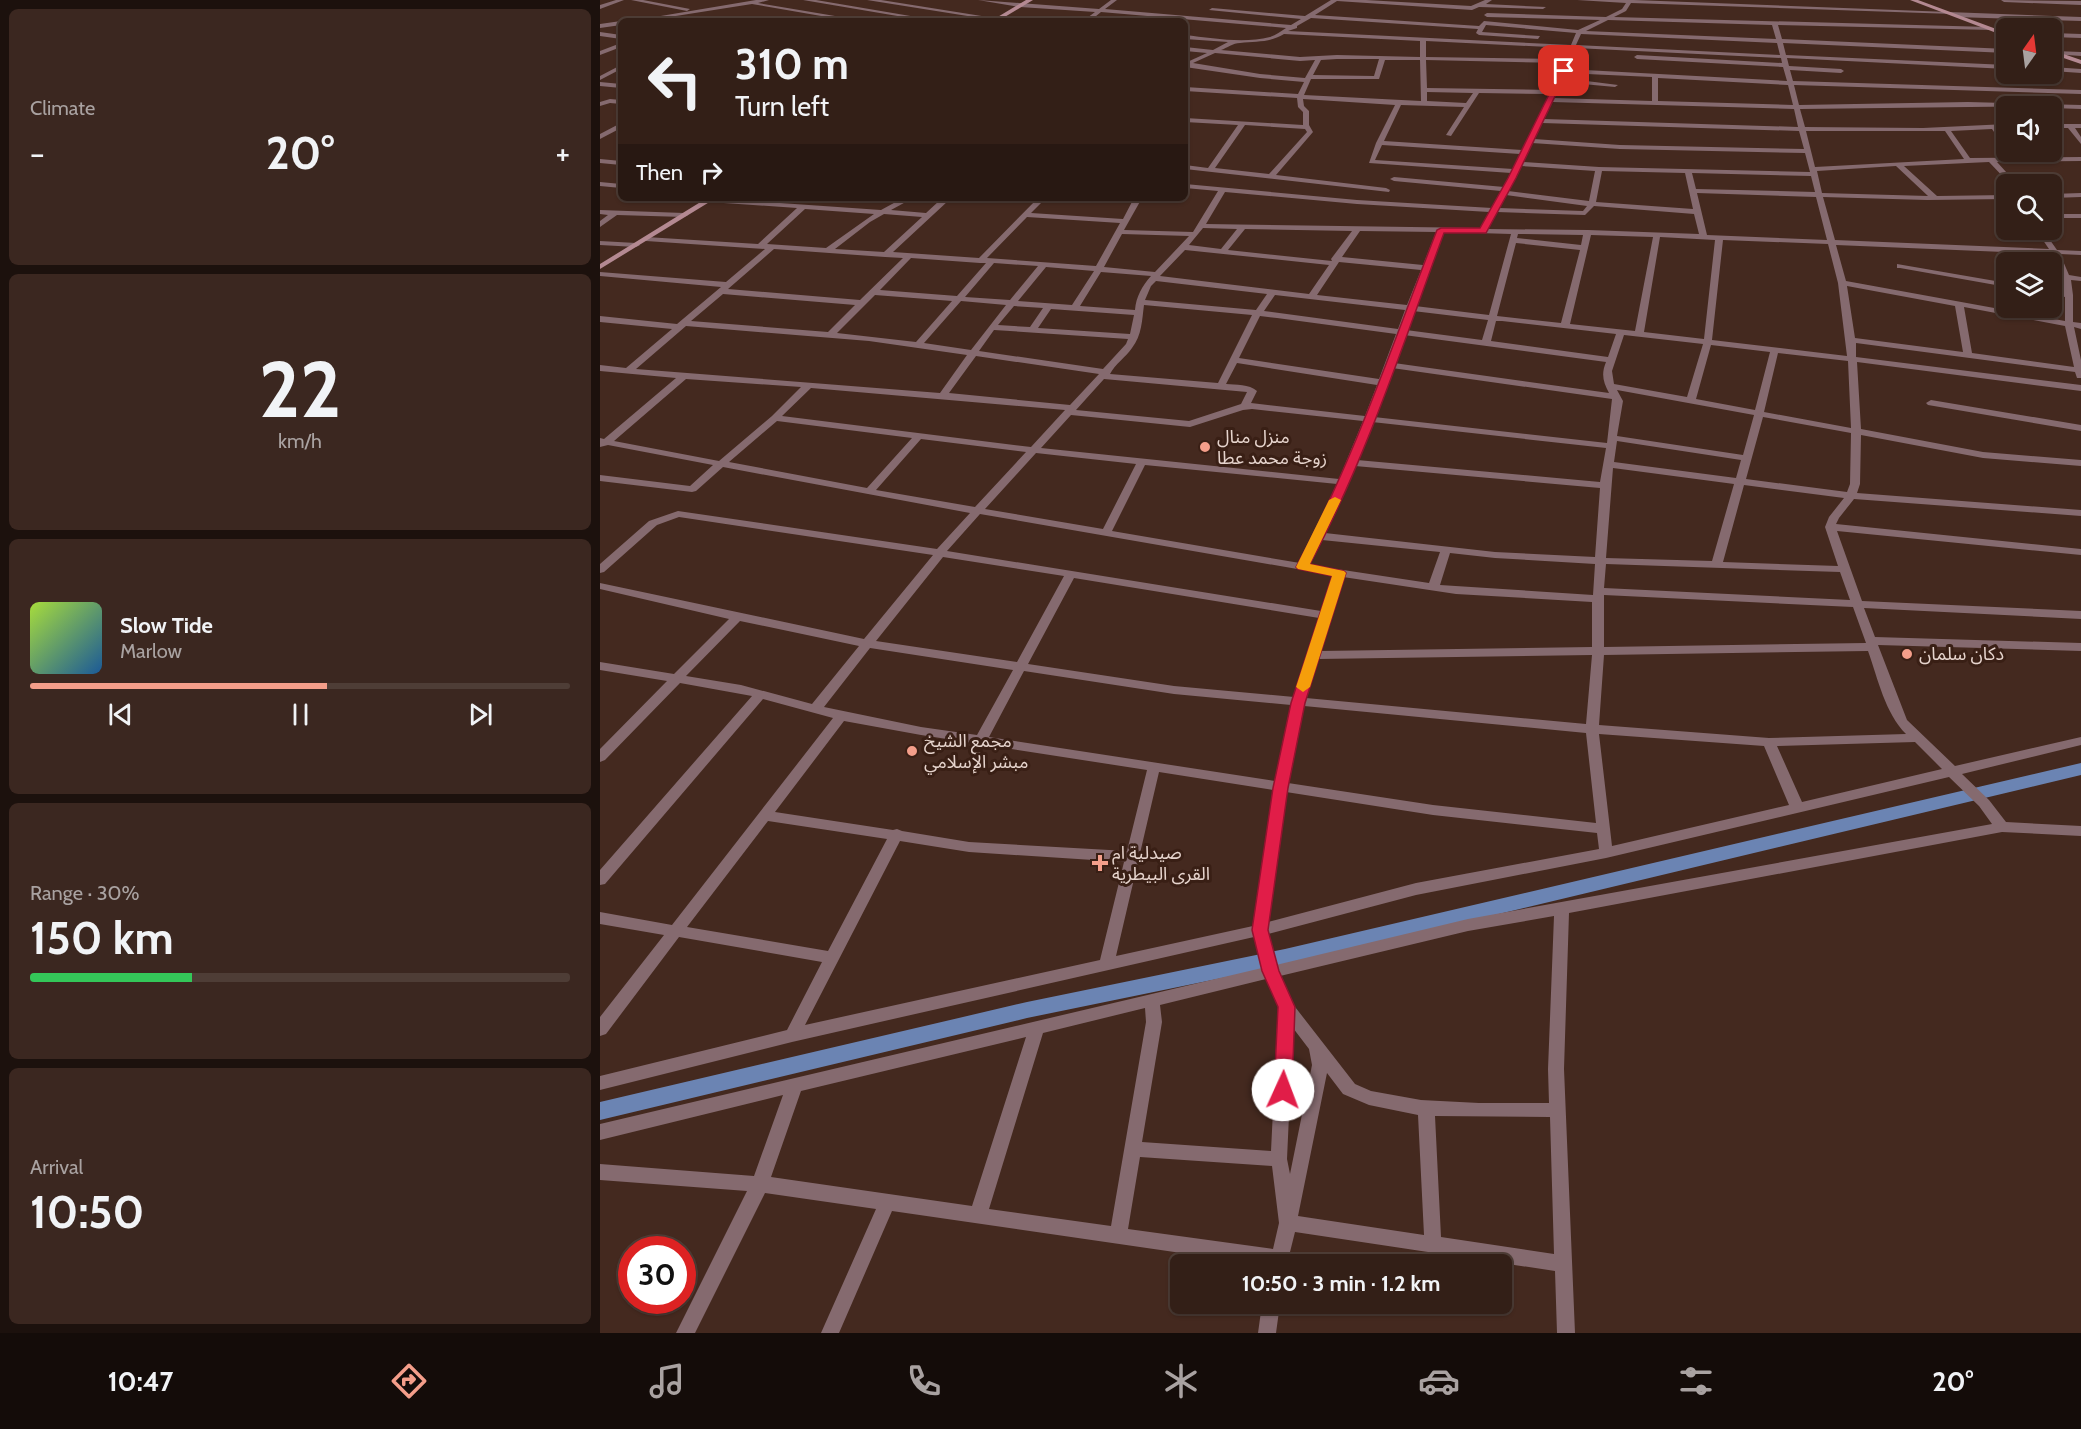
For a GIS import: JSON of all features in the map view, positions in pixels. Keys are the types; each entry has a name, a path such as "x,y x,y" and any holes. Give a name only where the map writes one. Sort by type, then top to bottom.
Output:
{"street":[{"path":"600,7 621,0"},
{"path":"634,0 700,11"},
{"path":"731,0 832,16 829,18"},
{"path":"654,18 766,0"},
{"path":"806,0 918,18"},
{"path":"828,4 837,0"},
{"path":"870,0 982,18"},
{"path":"981,0 1185,18"},
{"path":"998,18 1030,0"},
{"path":"1090,18 1114,0"},
{"path":"1188,37 1236,41 1264,40 1285,33 1337,0 1475,6 1544,3 1542,17"},
{"path":"1475,6 1489,0"},
{"path":"1580,0 2081,19"},
{"path":"1913,0 1996,30"},
{"path":"2004,0 2081,3"},
{"path":"1483,231 1560,80 1576,39 1606,18 1624,10 1631,1"},
{"path":"1475,6 1473,11 1485,14"},
{"path":"1399,9 1542,17 1990,28"},
{"path":"1212,10 1482,28 1576,39 1614,48 1996,67"},
{"path":"1474,43 1482,28 1485,14"},
{"path":"1188,18 1295,27"},
{"path":"1330,58 1348,19"},
{"path":"600,20 618,23"},
{"path":"1385,38 1392,22"},
{"path":"600,26 618,23"},
{"path":"1775,24 1842,283 1851,340 1856,431 1855,484 1851,496 1838,510 1830,527 1843,569 1897,713 1918,738 1984,803 2002,827"},
{"path":"1482,28 1576,39"},
{"path":"1285,33 1474,43 1576,39 1780,41 1996,51"},
{"path":"600,34 618,37"},
{"path":"2062,35 2081,36"},
{"path":"1423,40 1424,103"},
{"path":"1188,64 1236,41"},
{"path":"600,53 618,46"},
{"path":"1614,48 1614,56"},
{"path":"1188,49 1317,59 1614,56 1841,70"},
{"path":"2062,53 2081,54"},
{"path":"2062,55 2081,62"},
{"path":"1188,65 1257,76 1377,78 1383,58"},
{"path":"1251,192 1305,140 1310,132 1306,111 1301,107 1300,96 1317,59"},
{"path":"600,78 618,69"},
{"path":"2062,69 2081,70"},
{"path":"1564,71 1790,83 2081,92"},
{"path":"1655,77 1655,104"},
{"path":"1560,80 1615,85"},
{"path":"600,84 618,86"},
{"path":"1188,89 1399,103 1468,105"},
{"path":"1425,90 1554,92"},
{"path":"1449,135 1477,91"},
{"path":"1550,100 1797,107 1968,104 2081,107"},
{"path":"600,104 618,102"},
{"path":"1399,103 1371,162 1517,168 1813,171 1896,163 1996,158"},
{"path":"1188,120 1308,127"},
{"path":"1540,121 1685,128 1995,128"},
{"path":"1211,170 1243,123"},
{"path":"2062,126 2081,126"},
{"path":"2070,126 2081,142"},
{"path":"600,137 618,127"},
{"path":"1947,129 1968,160"},
{"path":"600,132 609,132"},
{"path":"1529,141 1605,146 1808,151"},
{"path":"1379,143 1524,152"},
{"path":"2062,158 2081,159"},
{"path":"1990,159 2004,174"},
{"path":"600,161 618,163"},
{"path":"1896,163 1935,198"},
{"path":"1377,203 1403,164"},
{"path":"1188,167 1386,190"},
{"path":"1188,186 1357,202 1581,213 1587,212 1592,204 1599,169"},
{"path":"1688,171 1703,236"},
{"path":"1394,178 1592,204 1698,212"},
{"path":"600,184 618,186"},
{"path":"1357,202 1367,187"},
{"path":"816,708 941,553 1105,374 1134,337 1140,302 1147,285 1199,230 1223,189"},
{"path":"1693,191 1820,196 1996,197"},
{"path":"2062,196 2081,195"},
{"path":"600,267 707,201"},
{"path":"737,201 928,214"},
{"path":"826,207 833,201"},
{"path":"828,250 867,220 904,201"},
{"path":"885,255 943,201"},
{"path":"980,261 1039,201"},
{"path":"1074,308 1099,269 1136,201"},
{"path":"760,246 804,206"},
{"path":"600,212 684,215"},
{"path":"600,225 616,212"},
{"path":"1024,215 1125,221"},
{"path":"2062,216 2081,216"},
{"path":"1222,252 1243,226"},
{"path":"1119,232 1199,230 1243,226 1483,231 1584,248"},
{"path":"1311,297 1358,228"},
{"path":"1303,567 1352,463 1441,230"},
{"path":"1514,236 1587,232 1657,234 2055,252"},
{"path":"1564,325 1587,232"},
{"path":"1639,334 1657,234"},
{"path":"1486,344 1491,317 1514,236"},
{"path":"1691,400 1708,341 1719,237"},
{"path":"645,238 1099,269 1410,309 1708,341 2081,388"},
{"path":"2047,240 2055,252"},
{"path":"600,243 636,244"},
{"path":"628,371 772,247"},
{"path":"1182,247 1425,267"},
{"path":"2062,252 2081,253"},
{"path":"831,334 908,256"},
{"path":"918,345 991,262"},
{"path":"942,396 992,327 1044,264"},
{"path":"1900,266 1996,283"},
{"path":"2062,268 2070,297 2069,324 2081,380"},
{"path":"600,274 862,303"},
{"path":"2066,277 2081,279"},
{"path":"1842,283 2081,326"},
{"path":"873,292 1139,313"},
{"path":"1221,386 1258,313 1273,292"},
{"path":"2062,295 2081,300"},
{"path":"1140,302 1258,313 1610,360"},
{"path":"1959,304 1968,356"},
{"path":"1032,330 1049,306"},
{"path":"600,319 831,334 974,352 1105,374 1251,390 1245,406"},
{"path":"992,327 1134,337"},
{"path":"1606,853 1592,729 1598,652 1600,561 1605,485 1617,397 1607,378 1610,360 1622,332"},
{"path":"1851,340 2079,370"},
{"path":"1717,564 1738,481 1760,413 1775,349"},
{"path":"1235,360 1384,383"},
{"path":"1390,365 1617,397"},
{"path":"600,368 942,396 1190,423 1245,406 1611,442 1745,458"},
{"path":"602,444 683,376"},
{"path":"600,478 688,490 695,487 775,418 808,386"},
{"path":"1610,386 1983,455 2081,463"},
{"path":"1931,403 2081,428"},
{"path":"775,418 1033,450 1343,482"},
{"path":"869,492 918,437"},
{"path":"602,444 723,463 869,492 1434,588 2081,615"},
{"path":"1106,533 1142,461"},
{"path":"1352,463 1605,485"},
{"path":"1607,464 1851,496 2081,513"},
{"path":"600,570 653,523 678,514 941,553 1325,615"},
{"path":"1830,527 2081,552"},
{"path":"1319,536 1446,550 1600,561 1843,569"},
{"path":"1434,588 1446,550"},
{"path":"1339,573 1298,703 1280,788 1261,934 1270,971 1286,1007 1349,1089 1364,1097 1400,1106 1426,1108 1557,1110"},
{"path":"981,740 1022,669 1071,574"},
{"path":"600,586 736,618 868,644 1022,669 1174,690 1592,729 1769,742 1918,738"},
{"path":"600,757 736,618"},
{"path":"1312,655 1598,652 1871,644 2081,647"},
{"path":"600,666 761,694 841,716 981,740 1432,810 1604,829"},
{"path":"600,880 761,694"},
{"path":"600,1029 841,716"},
{"path":"600,1083 792,1035 1261,934 1416,889 1606,853 2081,741"},
{"path":"1769,742 1797,807"},
{"path":"1107,966 1154,768"},
{"path":"764,815 969,847 1132,857"},
{"path":"600,1132 1270,971 1468,926 2002,827 2081,831"},
{"path":"792,1035 897,834"},
{"path":"1562,909 1556,1069 1566,1333"},
{"path":"600,918 832,958"},
{"path":"1118,1236 1154,1022 1152,1000"},
{"path":"1286,1007 1279,1159 1288,1223"},
{"path":"978,1216 1037,1028"},
{"path":"1280,1254 1317,1085 1320,1065 1316,1045"},
{"path":"685,1333 760,1184 795,1086"},
{"path":"1426,1108 1433,1244"},
{"path":"1133,1149 1279,1159"},
{"path":"601,1173 760,1184 1229,1254"},
{"path":"830,1333 887,1203"},
{"path":"1288,1223 1564,1264"},
{"path":"1267,1333 1270,1314"}],"waterway":[{"path":"600,1111 1027,1010 1285,957 2081,769"}],"slow traffic":[{"path":"1303,687 1339,573 1303,567 1335,500"}],"place":[{"name":"منزل منال زوجة محمد عطا","path":"1205,447"},
{"name":"دكان سلمان","path":"1907,654"},
{"name":"مجمع الشيخ مبشر الإسلامي","path":"912,751"},
{"name":"صيدلية ام القرى البيطرية","path":"1100,863"}],"route":[{"path":"1283,1090 1286,1007 1270,971 1260,930 1280,788 1298,703 1339,573 1303,567 1364,434 1425,267 1441,230 1483,231 1512,178 1564,71"}]}
